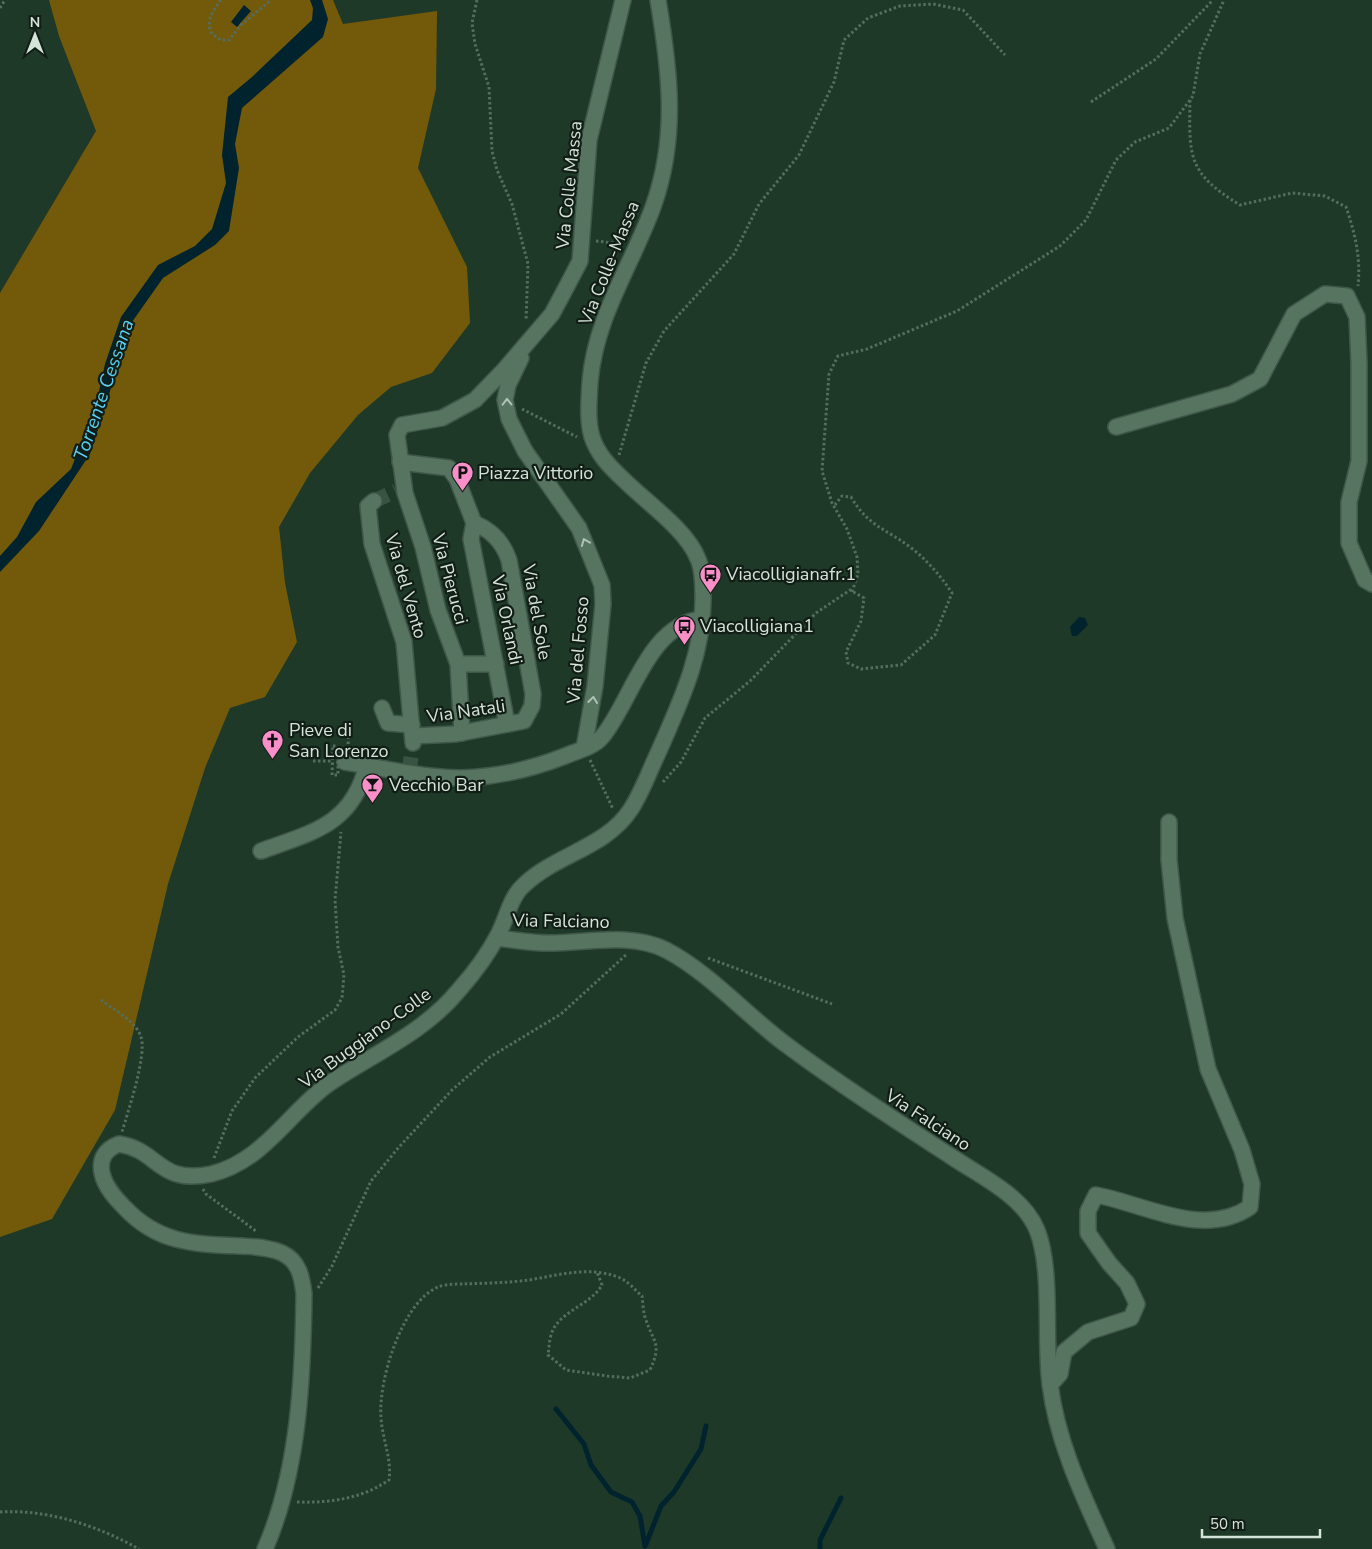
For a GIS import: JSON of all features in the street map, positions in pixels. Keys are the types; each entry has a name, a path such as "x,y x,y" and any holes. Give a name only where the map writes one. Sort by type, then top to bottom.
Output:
{"street":[{"name":"Via Colle Massa","path":"397,434 402,425 442,418 475,400 552,314 572,277 580,261 589,140 623,0"},
{"name":"Via Colle-Massa","path":"658,0 670,87 668,154 653,205 637,245 606,310 593,356 589,408 592,435 597,449 605,462 681,534 693,548 700,563 702,575 702,619"},
{"path":"1116,427 1232,394 1253,383 1260,379 1294,314 1325,294 1347,296 1357,316 1359,363 1359,461 1349,502 1349,544 1365,580 1372,584"},
{"name":"Via del Fosso","path":"527,344 508,384 506,400 508,419 525,451 579,528 602,585 595,686 584,748"},
{"name":"Via Pierucci","path":"397,434 400,490 423,547 438,610 458,664 462,733"},
{"path":"400,462 449,468 457,479 474,523"},
{"name":"Via del Vento","path":"374,501 368,506 372,544 404,642 413,735"},
{"name":"Via Orlandi","path":"474,523 471,539 507,724"},
{"name":"Via del Sole","path":"474,523 498,538 505,549 512,573 533,694 532,706 524,721"},
{"path":"342,762 447,777 488,776 558,759 584,748 602,737 643,664 664,639 690,620 702,619"},
{"name":"Via Buggiano-Colle","path":"119,1144 130,1146 142,1152 162,1169 175,1174 205,1175 242,1162 266,1143 324,1088 392,1047 423,1025 460,990 497,938 515,895 522,886 538,874 608,834 620,824 640,794 690,676 696,659 702,619"},
{"path":"458,664 496,664"},
{"name":"Via Natali","path":"382,708 388,723 413,735 462,733 524,721"},
{"path":"261,851 321,829 350,806 362,783 367,765"},
{"path":"1050,1385 1060,1374 1064,1352 1088,1332 1131,1318 1137,1304 1127,1283 1108,1263 1088,1233 1088,1211 1096,1195 1118,1199 1165,1215 1212,1221 1236,1217 1250,1207 1252,1184 1242,1150 1208,1069 1175,918 1169,860 1169,822"},
{"name":"Via Falciano","path":"497,938 554,943 600,940 640,943 664,949 694,968 786,1045 877,1110 994,1185 1021,1205 1036,1229 1042,1248 1050,1385 1055,1417 1063,1445 1107,1549"},
{"path":"119,1144 110,1147 103,1157 101,1164 105,1182 115,1197 145,1226 170,1239 182,1242 266,1248 280,1252 296,1263 302,1279 304,1294 302,1382 296,1436 282,1498 266,1549"}],"path":[{"path":"0,8 5,0"},
{"path":"221,0 210,17 210,30 212,34 221,40 229,40 241,25 271,0"},
{"path":"477,0 472,23 475,44 489,87 492,151 497,170 512,204 528,264 527,344"},
{"path":"938,5 942,0"},
{"path":"1091,102 1156,59 1213,0"},
{"path":"1224,0 1200,54 1190,99 1189,141 1196,168 1220,192 1240,205 1292,193 1325,196 1346,207 1354,231 1360,268 1358,286 1349,299"},
{"path":"620,476 617,460 646,363 664,331 734,254 759,204 799,155 834,82 844,40 868,18 900,6 938,5 963,10 1005,55"},
{"path":"852,592 858,574 857,557 847,529 834,506 822,471 829,374 838,356 867,349 957,310 1060,246 1086,220 1116,160 1135,142 1169,128 1190,99"},
{"path":"581,239 637,245"},
{"path":"506,400 597,449"},
{"path":"659,786 681,762 705,718 750,681 816,613 850,590 864,598 861,621 846,652 848,663 861,669 901,665 935,635 952,593 937,572 909,546 880,530 859,510 851,497 842,496 834,506"},
{"path":"313,760 342,762 349,721"},
{"path":"584,748 620,824"},
{"path":"260,1235 206,1194 203,1188 205,1175 219,1149 232,1111 255,1078 298,1037 335,1010 342,998 344,974 338,947 335,900 343,811"},
{"path":"318,1289 332,1266 371,1181 399,1147 452,1090 490,1057 560,1014 640,943"},
{"path":"699,955 832,1004"},
{"path":"102,1000 133,1024 141,1037 141,1055 119,1144"},
{"path":"282,1498 298,1502 342,1500 363,1494 389,1480 391,1466 380,1417 382,1390 388,1364 407,1317 424,1297 438,1286 527,1280 573,1271 597,1272 620,1277 642,1296 645,1319 656,1340 658,1353 650,1370 630,1378 607,1376 566,1370 548,1356 552,1334 564,1317 596,1296 602,1285 597,1272"},
{"path":"0,1512 25,1510 64,1519 119,1538 139,1549"}],"shaded area":[{"path":"49,0 333,0 343,24 437,11 436,89 418,168 467,267 470,323 432,373 391,387 358,415 310,473 279,527 285,583 297,642 265,697 230,708 205,768 168,884 115,1110 52,1219 0,1237 0,293 96,131 59,36"}],"water":[{"name":"Torrente Cessana","path":"310,0 322,0 328,19 323,37 242,108 235,144 239,168 229,231 215,245 163,278 132,322 127,326 109,395 90,454 39,531 0,572 0,556 17,537 36,502 71,469 96,405 105,364 121,317 158,265 195,246 212,229 226,183 222,155 228,97 312,20 313,8"},
{"path":"244,5 251,11 237,27 231,22"},
{"path":"1079,617 1085,618 1088,625 1077,636 1072,636 1070,627"}],"waterway":[{"path":"556,1409 584,1444 591,1465 611,1492 632,1502 640,1516 645,1546"},
{"path":"646,1544 661,1506 674,1492 701,1449 706,1426"},
{"path":"820,1549 820,1540 841,1498"}],"tunnel":[{"path":"374,501 396,491"},
{"path":"409,772 413,743"}],"place":[{"name":"Piazza Vittorio","path":"462,492"},
{"name":"Viacolligianafr.1","path":"710,593"},
{"name":"Viacolligiana1","path":"684,645"},
{"name":"Pieve di San Lorenzo","path":"273,759"},
{"name":"Vecchio Bar","path":"373,804"}]}
